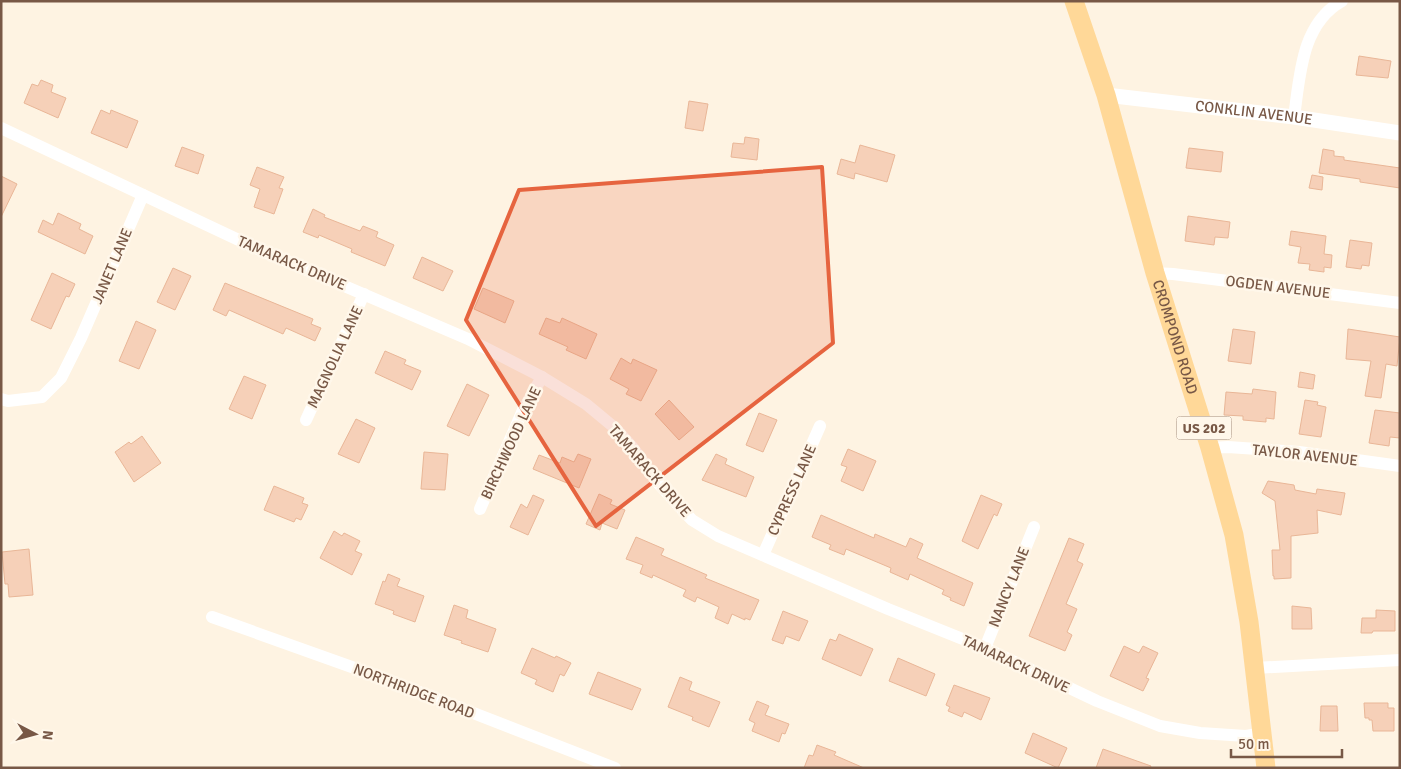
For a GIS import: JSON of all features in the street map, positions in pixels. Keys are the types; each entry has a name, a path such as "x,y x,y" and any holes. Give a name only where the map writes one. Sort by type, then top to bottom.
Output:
{"main road":[{"name":"CROMPOND ROAD","path":"1074,1 1106,95 1155,273 1210,448 1236,544 1250,622 1266,768"}],"street":[{"path":"1294,117 1305,49 1313,30 1323,16 1342,1"},
{"name":"CONKLIN AVENUE","path":"1106,95 1294,117 1400,133"},
{"name":"TAMARACK DRIVE","path":"1,128 258,249 468,339 542,377 586,404 615,428 633,448 658,483 692,520 718,536 888,609 985,648 1097,701 1160,726 1200,733 1246,736 1262,733"},
{"name":"JANET LANE","path":"1,399 8,401 42,397 61,378 81,338 143,195"},
{"name":"OGDEN AVENUE","path":"1155,273 1400,303"},
{"name":"MAGNOLIA LANE","path":"306,420 364,294"},
{"name":"BIRCHWOOD LANE","path":"480,509 524,410 542,377"},
{"name":"CYPRESS LANE","path":"763,555 820,426"},
{"name":"TAYLOR AVENUE","path":"1210,448 1228,447 1299,452 1400,466"},
{"name":"NANCY LANE","path":"985,648 1034,526"},
{"name":"NORTHRIDGE ROAD","path":"212,617 391,681 615,768"},
{"path":"1255,668 1400,660"}],"highlighted area":[{"path":"822,167 833,343 596,526 466,320 519,190"}],"building":[{"path":"1359,56 1391,61 1388,78 1356,75"},
{"path":"41,80 53,85 51,92 66,98 58,118 24,103 32,84 38,86"},
{"path":"689,101 708,104 703,131 685,128"},
{"path":"101,110 110,114 111,110 138,121 127,148 91,133"},
{"path":"745,137 759,139 757,160 731,157 733,143 744,144"},
{"path":"860,145 895,155 887,182 855,173 854,179 837,174 841,159 855,163"},
{"path":"182,147 204,155 198,174 175,166"},
{"path":"1189,148 1223,152 1221,172 1186,168"},
{"path":"1323,149 1334,151 1334,156 1344,157 1344,160 1400,168 1400,188 1360,182 1360,179 1319,173"},
{"path":"257,167 284,177 279,188 283,189 274,214 254,207 260,189 250,185"},
{"path":"1312,175 1323,177 1322,190 1309,188"},
{"path":"1,176 17,184 1,217"},
{"path":"313,209 325,215 324,217 360,231 363,226 378,232 376,237 394,245 385,266 351,252 352,249 319,235 318,238 303,232"},
{"path":"58,213 81,224 79,229 93,236 85,254 38,232 43,220 53,225"},
{"path":"1188,216 1230,222 1228,238 1215,237 1214,245 1185,241"},
{"path":"1291,231 1326,236 1324,254 1332,255 1331,268 1324,267 1324,272 1309,270 1310,264 1298,263 1301,247 1289,245"},
{"path":"1350,240 1372,243 1369,266 1362,265 1361,269 1346,267"},
{"path":"422,257 453,271 443,291 413,278"},
{"path":"173,268 191,276 175,310 157,302"},
{"path":"52,273 75,284 69,297 66,296 51,329 31,320"},
{"path":"225,283 313,319 311,324 321,328 315,341 286,328 283,334 229,310 226,316 213,310"},
{"path":"483,288 514,301 505,323 474,309"},
{"path":"546,318 560,323 562,318 597,334 586,359 566,350 568,347 539,334"},
{"path":"136,321 156,330 139,369 119,361"},
{"path":"1233,329 1255,332 1251,364 1228,361"},
{"path":"1348,329 1400,337 1397,366 1386,364 1381,398 1365,396 1371,361 1346,359"},
{"path":"385,351 406,360 404,364 421,371 412,390 375,373"},
{"path":"621,358 631,364 633,359 657,370 641,401 626,394 629,389 610,379"},
{"path":"1300,372 1315,375 1313,389 1298,387"},
{"path":"244,376 266,385 252,419 229,409"},
{"path":"467,384 489,395 469,436 447,426"},
{"path":"1253,389 1276,392 1274,419 1266,418 1266,422 1243,420 1243,416 1224,415 1226,392 1252,394"},
{"path":"669,400 694,427 679,440 655,414"},
{"path":"1305,400 1318,402 1317,405 1326,407 1321,437 1299,434"},
{"path":"1375,410 1400,413 1400,438 1390,437 1389,446 1369,443"},
{"path":"759,413 777,420 763,452 746,445"},
{"path":"356,419 375,428 359,463 338,454"},
{"path":"142,436 161,463 134,482 115,452"},
{"path":"848,449 876,461 863,491 841,481 847,467 841,465"},
{"path":"424,452 448,454 445,490 421,489"},
{"path":"578,454 591,459 579,488 533,469 539,455 560,463 562,457 574,462"},
{"path":"716,454 727,459 725,464 754,477 746,497 702,480"},
{"path":"1268,481 1294,485 1295,490 1316,494 1317,489 1345,493 1341,515 1317,510 1318,533 1291,536 1291,578 1274,579 1273,576 1272,550 1280,550 1275,501 1262,493"},
{"path":"274,486 304,498 302,503 308,505 301,520 296,518 294,522 264,510"},
{"path":"599,494 612,500 610,504 625,510 617,529 602,523 600,530 586,524"},
{"path":"533,495 544,500 528,535 510,527 521,504 527,508"},
{"path":"981,495 1002,504 997,516 994,514 978,549 962,541"},
{"path":"821,515 874,538 875,534 906,547 910,538 923,544 917,558 973,583 964,606 942,594 944,590 910,574 908,580 890,572 891,568 846,549 844,555 829,549 831,545 812,537"},
{"path":"334,531 342,536 344,533 360,541 355,551 362,554 352,575 320,558"},
{"path":"636,537 664,549 661,555 707,575 705,578 759,600 750,620 745,618 745,620 732,614 728,624 715,618 719,607 697,597 695,602 683,596 686,590 653,575 652,578 640,573 643,565 626,559"},
{"path":"1069,538 1084,544 1077,561 1083,564 1066,604 1077,609 1067,632 1072,635 1065,651 1029,636"},
{"path":"29,549 33,595 9,597 8,584 5,584 2,552"},
{"path":"388,574 400,579 397,586 424,596 415,622 393,614 394,611 375,604 383,581 385,582"},
{"path":"454,605 468,610 466,618 496,629 488,652 444,635"},
{"path":"1292,606 1311,608 1312,629 1292,629"},
{"path":"1376,610 1395,611 1395,631 1361,633 1362,618 1376,618"},
{"path":"783,611 808,621 799,641 786,636 783,644 772,640"},
{"path":"839,634 873,649 861,676 822,659 830,639 836,641"},
{"path":"1124,646 1139,653 1143,646 1158,653 1146,678 1149,679 1143,691 1110,676"},
{"path":"532,648 571,663 564,676 560,674 553,692 535,684 537,680 521,673"},
{"path":"898,658 935,674 926,696 889,681"},
{"path":"598,672 641,689 632,710 589,694"},
{"path":"680,677 692,682 689,690 720,702 709,727 692,720 693,717 668,707"},
{"path":"954,685 990,698 981,720 964,712 962,717 948,711 950,707 946,705"},
{"path":"757,701 769,706 765,715 789,724 785,734 782,733 779,742 752,731 755,723 749,720"},
{"path":"1364,703 1388,703 1388,708 1394,708 1394,731 1373,731 1372,720 1365,718"},
{"path":"1321,706 1337,706 1338,731 1320,731"},
{"path":"1033,733 1067,748 1058,768 1025,753"},
{"path":"817,745 836,752 834,755 864,768 804,768 809,755 813,756"},
{"path":"1103,749 1151,766 1150,768 1096,768"}]}
